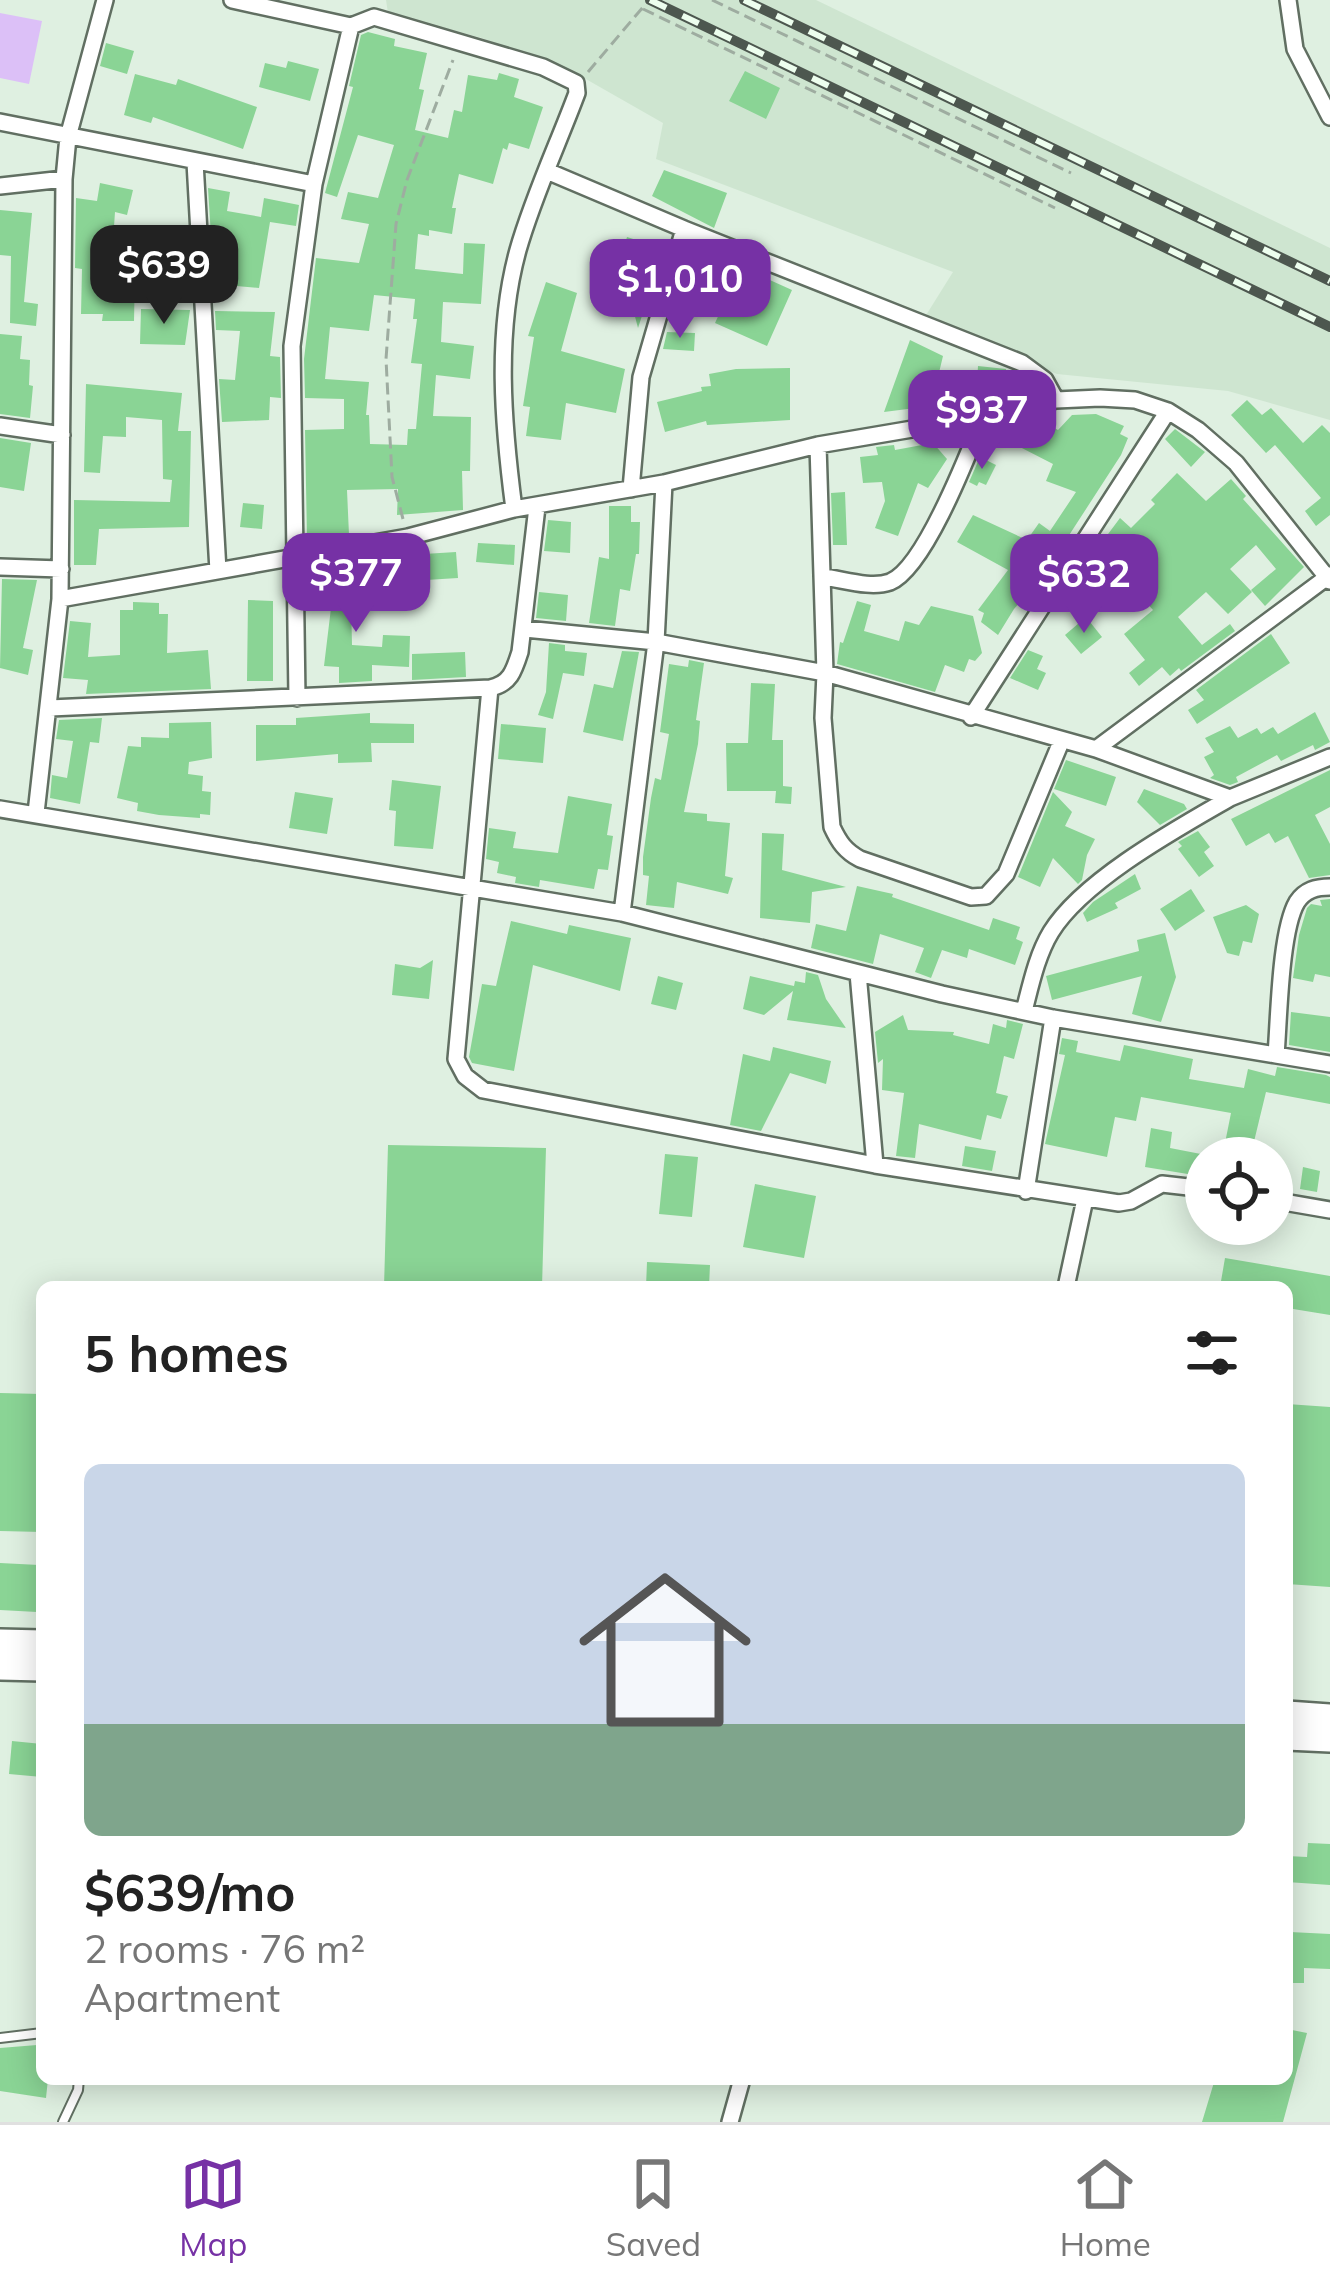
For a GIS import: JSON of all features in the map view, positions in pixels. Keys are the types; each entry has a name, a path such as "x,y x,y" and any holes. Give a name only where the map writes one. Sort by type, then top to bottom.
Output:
{"highway":[{"path":"0,1643 36,1644"},
{"path":"0,1666 36,1667"},
{"path":"1293,1715 1330,1718"},
{"path":"1293,1736 1330,1738"}],"street":[{"path":"36,813 60,599 64,178 68,137 106,0"},
{"path":"232,0 351,26 374,17 543,67 576,83 578,93 518,250 509,303 504,416 514,509"},
{"path":"1288,0 1295,49 1330,117"},
{"path":"297,698 292,346 314,184 351,26"},
{"path":"0,122 314,184"},
{"path":"196,162 218,571"},
{"path":"547,171 1022,363 1046,380 1056,400"},
{"path":"0,186 64,178"},
{"path":"631,489 641,377 684,229"},
{"path":"60,599 408,537 514,509 664,483 818,445 1056,400 1135,400 1168,411 1236,463 1329,578 1096,749"},
{"path":"971,717 1168,411"},
{"path":"823,577 874,584 902,573 942,510 983,417"},
{"path":"0,426 62,435"},
{"path":"818,445 824,736 832,827 847,853 971,897 986,896 1006,874 1061,742"},
{"path":"622,913 656,642 664,483"},
{"path":"50,708 503,685 513,674 525,629 536,507"},
{"path":"0,567 61,569"},
{"path":"525,629 656,642 826,673 1096,749 1230,798"},
{"path":"490,688 456,1059 473,1084 483,1090 1026,1191 1131,1201 1162,1184 1185,1187"},
{"path":"1024,1011 1045,944 1063,916 1171,832 1230,798 1330,757"},
{"path":"0,809 622,913 1053,1018 1330,1064"},
{"path":"1276,1055 1294,907 1307,892 1330,887"},
{"path":"858,973 874,1165"},
{"path":"1026,1191 1053,1018"},
{"path":"1067,1281 1085,1198"},
{"path":"1293,1204 1330,1210"},
{"path":"730,2122 740,2085"}],"lane":[{"path":"0,2038 36,2034"},
{"path":"63,2122 78,2085"}],"path":[{"path":"576,83 649,0"},
{"path":"712,0 1071,173"},
{"path":"643,9 1055,208"},
{"path":"408,537 392,478 386,359 396,224 407,181 460,42"}],"shaded area":[{"path":"386,0 816,0 1330,248 1330,420 1228,391 1057,374 923,320 953,272 656,159 663,123 577,74 482,38 388,13"},
{"path":"0,13 42,21 29,84 0,78"}],"building":[{"path":"368,32 395,39 394,46 427,53 415,130 448,138 454,110 462,112 468,75 497,80 499,73 519,79 514,97 543,107 529,149 509,143 507,150 503,148 493,184 459,174 452,234 429,230 429,236 418,234 415,269 463,274 464,243 485,244 481,304 443,302 441,342 474,346 470,379 436,375 433,416 471,417 470,471 462,471 463,510 397,515 398,489 347,490 349,535 307,539 305,430 344,429 344,399 305,398 304,359 316,258 359,263 369,224 341,219 348,192 378,198 394,145 358,135 337,197 325,193 353,87 349,86 361,35","holes":["374,295 415,299 411,363 422,364 416,429 408,429 407,445 370,444 369,382 325,379 330,327 369,331"]},
{"path":"106,43 134,51 127,74 100,66"},
{"path":"288,61 319,69 310,101 259,87 265,63 286,68"},
{"path":"745,71 780,88 766,119 729,101"},
{"path":"135,74 176,85 178,79 257,107 243,149 153,117 151,123 124,115"},
{"path":"664,170 727,193 714,228 652,196"},
{"path":"100,183 133,190 127,215 115,212 111,270 135,271 134,321 102,321 103,314 81,314 82,269 75,268 76,198 97,201"},
{"path":"208,188 230,192 227,211 261,217 264,198 299,205 296,226 270,222 259,288 214,284"},
{"path":"0,210 32,213 24,302 38,304 36,326 10,323 11,256 0,255"},
{"path":"627,237 655,246 646,273 655,276 638,328 633,309 599,297 614,255 621,257"},
{"path":"153,241 188,244 190,281 150,277"},
{"path":"687,260 736,276 741,267 792,290 767,346 715,323 729,293 682,279"},
{"path":"546,282 577,293 561,351 625,369 616,413 566,403 561,440 526,436 530,407 523,406 534,337 528,336"},
{"path":"141,309 190,310 185,345 140,344"},
{"path":"215,311 275,312 270,356 280,357 281,398 270,397 269,420 222,422 219,379 235,380 240,331 216,330"},
{"path":"667,332 695,333 694,351 663,349"},
{"path":"0,334 22,336 20,359 30,360 29,385 33,386 30,418 0,414"},
{"path":"910,340 943,356 931,406 884,412"},
{"path":"978,366 1006,369 1004,399 976,398"},
{"path":"790,368 790,420 707,425 706,421 665,432 657,402 702,391 701,387 711,386 709,374"},
{"path":"86,384 182,393 178,431 191,431 189,527 99,529 96,565 74,565 74,500 170,502 172,480 163,479 162,420 126,417 126,437 103,436 100,473 84,472"},
{"path":"1247,400 1262,415 1271,408 1303,443 1322,425 1330,433 1330,515 1316,526 1305,511 1321,498 1275,445 1266,453 1231,415"},
{"path":"1096,414 1124,426 1120,434 1128,438 1121,455 1042,577 998,635 981,622 984,613 978,610 1008,570 957,542 973,515 1027,540 1039,523 1050,531 1076,492 1046,481 1053,464 1014,444 1028,419 1034,417 1058,430 1072,415"},
{"path":"1175,429 1205,452 1191,467 1165,439"},
{"path":"0,438 31,443 24,491 0,487"},
{"path":"933,443 947,459 928,488 918,483 898,536 875,528 885,501 882,482 863,483 860,457 878,455 876,447 894,445 895,450"},
{"path":"980,457 996,465 986,485 979,482 977,486 969,482"},
{"path":"1177,473 1206,501 1231,479 1304,567 1265,606 1251,590 1276,569 1256,545 1230,569 1252,592 1228,614 1206,592 1178,617 1202,645 1230,624 1235,631 1181,671 1170,676 1162,667 1139,686 1129,673 1145,660 1124,634 1153,610 1114,567 1089,595 1073,581 1120,518 1131,528"},
{"path":"845,492 847,545 833,545 831,493"},
{"path":"243,503 264,505 262,529 240,527"},
{"path":"609,506 631,506 631,522 640,522 639,554 630,591 620,589 615,626 589,623 599,557 609,559"},
{"path":"548,520 571,522 570,553 544,551"},
{"path":"478,543 515,545 514,565 476,562"},
{"path":"456,552 458,578 426,580 424,554"},
{"path":"350,560 352,645 382,647 383,635 410,636 409,667 372,665 372,681 339,683 339,667 324,666 331,608 328,563"},
{"path":"2,579 37,580 23,648 33,650 28,675 0,668"},
{"path":"539,592 568,595 566,621 536,618"},
{"path":"248,600 273,601 273,681 247,681"},
{"path":"857,601 871,605 864,631 899,641 905,621 919,625 931,606 973,616 982,653 975,661 969,659 964,672 945,665 935,692 837,664 840,642"},
{"path":"133,602 159,603 159,614 168,614 167,653 208,650 211,689 86,694 88,680 63,678 70,621 91,623 88,657 120,655 120,610 133,610"},
{"path":"1086,617 1102,637 1081,654 1065,635"},
{"path":"1271,634 1290,663 1197,724 1188,710 1204,700 1196,690"},
{"path":"549,643 565,645 565,651 587,653 584,676 563,673 553,719 538,715 546,692"},
{"path":"1028,650 1043,656 1037,669 1046,673 1038,690 1010,678"},
{"path":"622,651 639,652 623,741 583,732 594,684 613,688"},
{"path":"465,652 466,677 412,680 412,654"},
{"path":"689,660 704,663 696,720 700,721 698,744 684,812 730,823 725,876 733,878 728,894 677,882 674,908 646,905 649,876 643,875 643,857 655,778 661,780 669,734 660,732 669,664 688,667"},
{"path":"751,683 775,684 772,740 783,740 783,786 792,787 791,804 775,803 776,791 727,791 726,743 748,743"},
{"path":"1315,712 1330,742 1281,761 1277,755 1230,785 1210,778 1214,775 1204,757 1214,752 1205,738 1230,726 1238,738 1257,728 1261,734 1273,727 1278,734"},
{"path":"370,713 370,723 414,724 414,743 371,743 372,762 338,763 338,754 256,761 256,725 296,725 296,718"},
{"path":"102,718 99,743 90,742 80,804 50,798 52,775 67,778 73,741 56,739 59,720"},
{"path":"211,722 212,758 189,762 188,774 203,776 202,791 211,792 210,815 137,811 138,803 117,798 128,746 141,747 141,737 169,738 169,723"},
{"path":"501,724 546,728 543,763 498,759"},
{"path":"1066,760 1116,777 1106,806 1054,789"},
{"path":"1330,770 1330,807 1315,815 1330,844 1330,875 1309,878 1288,836 1275,843 1269,833 1246,846 1231,819"},
{"path":"392,780 441,786 433,849 394,846 396,811 389,810"},
{"path":"1144,789 1187,809 1160,825 1137,802"},
{"path":"295,792 333,798 327,834 289,828"},
{"path":"1053,792 1072,812 1065,826 1095,839 1078,884 1053,858 1040,887 1018,877"},
{"path":"568,796 612,804 608,870 598,869 594,889 540,880 539,887 515,883 516,877 497,873 499,862 486,859 489,828 516,832 513,848 558,853"},
{"path":"1198,831 1210,847 1204,852 1214,866 1199,877 1178,849 1182,846 1178,842"},
{"path":"762,833 784,834 782,870 846,887 812,892 810,923 760,918"},
{"path":"1135,874 1141,889 1115,903 1118,908 1087,922 1083,913 1093,902"},
{"path":"857,886 893,894 989,930 993,918 1020,927 1016,939 1023,942 1015,965 969,949 967,958 942,950 931,978 915,972 924,948 880,934 873,964 811,948 816,924 846,931"},
{"path":"1191,889 1205,911 1175,931 1160,909"},
{"path":"1330,899 1330,977 1315,974 1313,982 1293,978 1307,908 1322,906 1320,900"},
{"path":"1246,905 1259,914 1252,943 1243,941 1239,956 1227,953 1213,917"},
{"path":"511,921 567,934 569,925 631,938 620,991 533,965 514,1071 472,1063 469,1057 482,984 496,986"},
{"path":"1165,933 1176,977 1161,1022 1132,1014 1142,976 1052,1000 1046,976 1139,951 1137,940"},
{"path":"433,960 429,999 392,995 395,964 420,968"},
{"path":"806,972 818,975 826,999 846,1028 787,1020 793,991 764,1015 743,1009 750,976 794,986 795,981 805,983"},
{"path":"658,976 683,983 676,1010 651,1004"},
{"path":"1291,1012 1330,1017 1330,1052 1289,1045"},
{"path":"903,1015 908,1030 954,1032 989,1044 993,1024 1006,1028 1007,1020 1023,1024 1014,1059 1004,1056 996,1093 1008,1096 1001,1119 987,1115 981,1140 919,1124 915,1158 896,1156 904,1093 882,1090 883,1059 878,1063 875,1032"},
{"path":"1062,1038 1078,1041 1076,1052 1120,1061 1124,1045 1193,1059 1189,1079 1244,1088 1248,1069 1275,1076 1277,1067 1326,1075 1330,1077 1330,1104 1266,1092 1255,1137 1226,1137 1231,1113 1141,1097 1136,1121 1115,1117 1107,1157 1045,1144 1065,1055 1059,1054"},
{"path":"773,1047 831,1061 826,1084 790,1073 761,1131 730,1125 743,1054 770,1061"},
{"path":"1151,1128 1172,1132 1170,1148 1185,1151 1185,1174 1145,1167"},
{"path":"388,1145 546,1148 542,1281 384,1281"},
{"path":"965,1146 996,1151 992,1171 962,1166"},
{"path":"665,1154 698,1157 692,1217 659,1214"},
{"path":"1303,1167 1320,1171 1317,1192 1300,1189"},
{"path":"755,1184 816,1196 804,1258 743,1247"},
{"path":"1225,1258 1330,1276 1330,1315 1293,1309 1293,1281 1221,1281"},
{"path":"647,1262 710,1265 709,1281 646,1281"},
{"path":"0,1393 36,1394 36,1532 0,1531"},
{"path":"1293,1404 1330,1407 1330,1587 1293,1584"},
{"path":"0,1563 36,1565 36,1612 0,1610"},
{"path":"12,1741 36,1743 36,1776 9,1774"},
{"path":"1308,1843 1330,1844 1330,1885 1293,1882 1293,1856 1307,1857"},
{"path":"1293,1932 1330,1934 1330,1969 1304,1968 1304,1983 1293,1983"},
{"path":"1293,2030 1307,2033 1293,2085"},
{"path":"36,2045 36,2085 47,2085 46,2098 0,2091 0,2048"},
{"path":"1213,2085 1293,2085 1283,2122 1202,2122"}],"railway":[{"path":"650,0 1330,327"},
{"path":"744,0 1330,281"}]}
